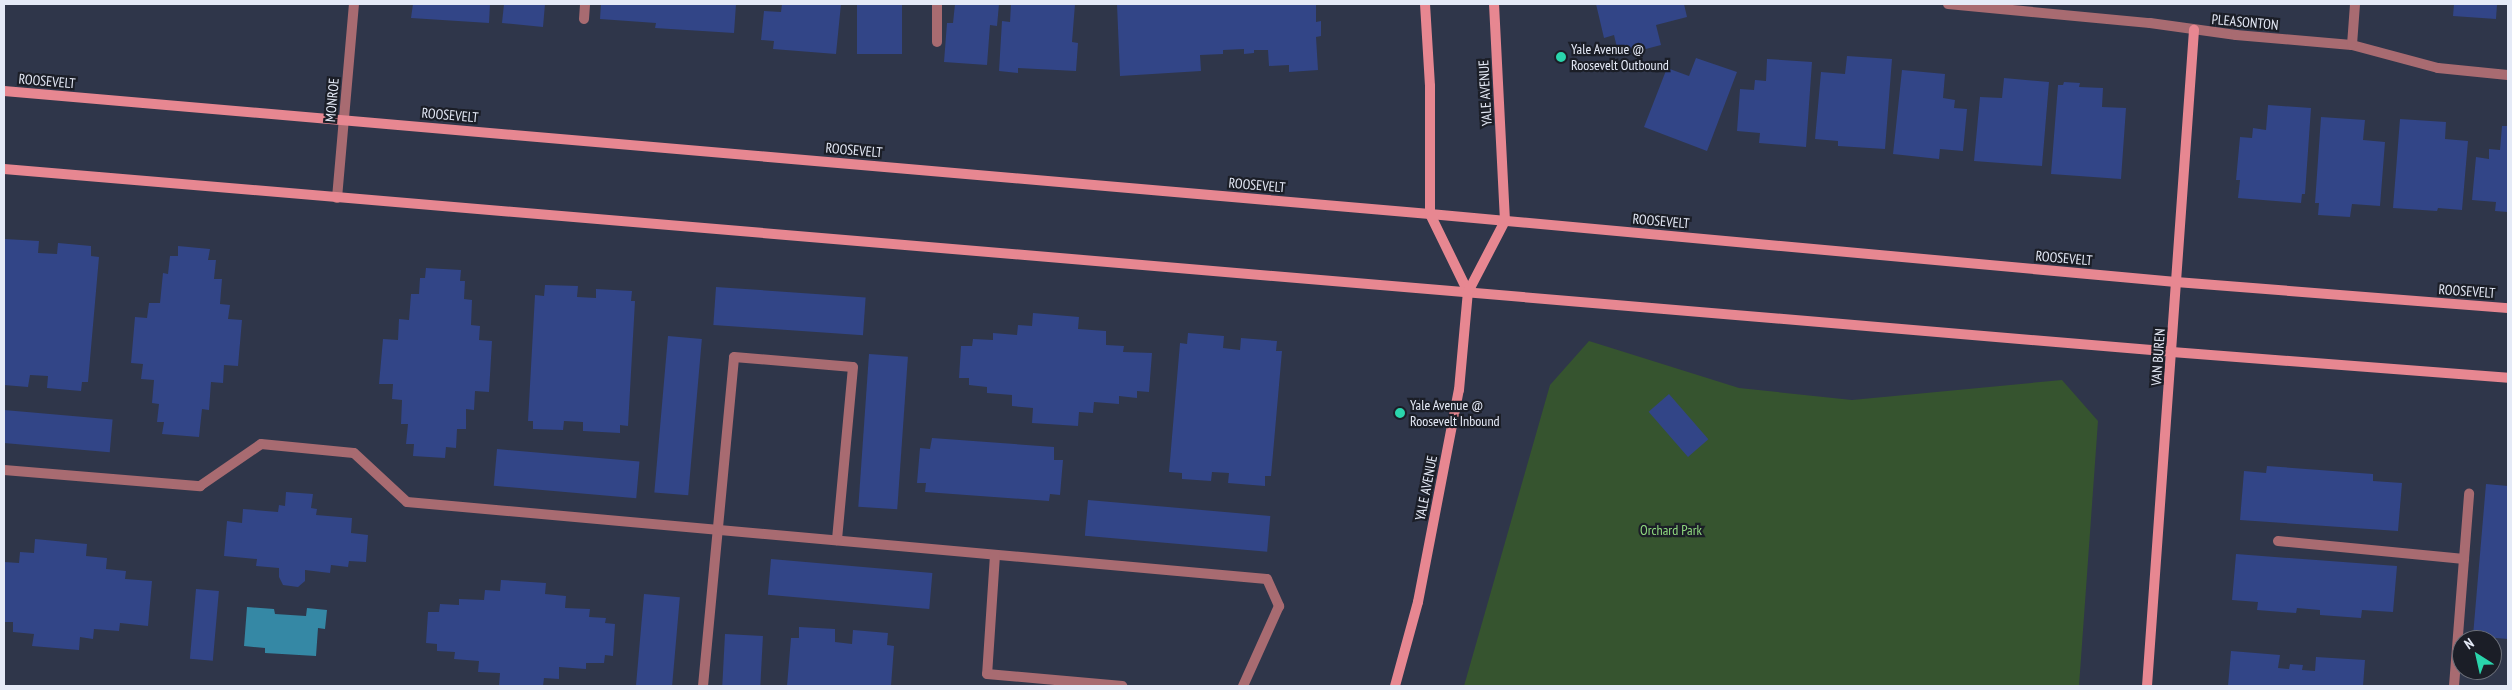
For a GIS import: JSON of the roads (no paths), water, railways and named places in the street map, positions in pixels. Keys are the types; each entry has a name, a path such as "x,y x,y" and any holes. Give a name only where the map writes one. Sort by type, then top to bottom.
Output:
{"street":[{"name":"MONROE","path":"337,198 354,4"},
{"path":"584,19 585,4"},
{"path":"936,42 937,4"},
{"path":"1425,4 1430,86 1430,214 1468,292"},
{"name":"YALE AVENUE","path":"1395,686 1418,602 1459,390 1468,292 1505,221 1494,4"},
{"name":"PLEASONTON","path":"1948,4 1997,6 2150,22 2194,30 2352,45 2438,68 2508,75"},
{"path":"2352,45 2355,4"},
{"name":"VAN BUREN","path":"2146,686 2172,352 2194,30"},
{"name":"ROOSEVELT","path":"4,91 1430,214 2176,282 2508,308"},
{"path":"4,169 2172,352 2508,378"},
{"path":"703,686 734,357 853,367 837,540"},
{"path":"4,470 200,486 261,444 354,453 407,502 1268,579 1280,606 1243,686"},
{"path":"2454,686 2469,494"},
{"path":"2278,541 2464,559"},
{"path":"995,555 987,674 1122,686"}],"water":[{"path":"247,607 274,609 275,614 306,616 307,608 327,610 325,629 318,628 316,656 265,653 265,648 244,646"}],"place":[{"name":"Yale Avenue @ Roosevelt Outbound","path":"1561,57"},
{"name":"Yale Avenue @ Roosevelt Inbound","path":"1400,413"}],"park label":[{"name":"Orchard Park","path":"1671,530"}]}
